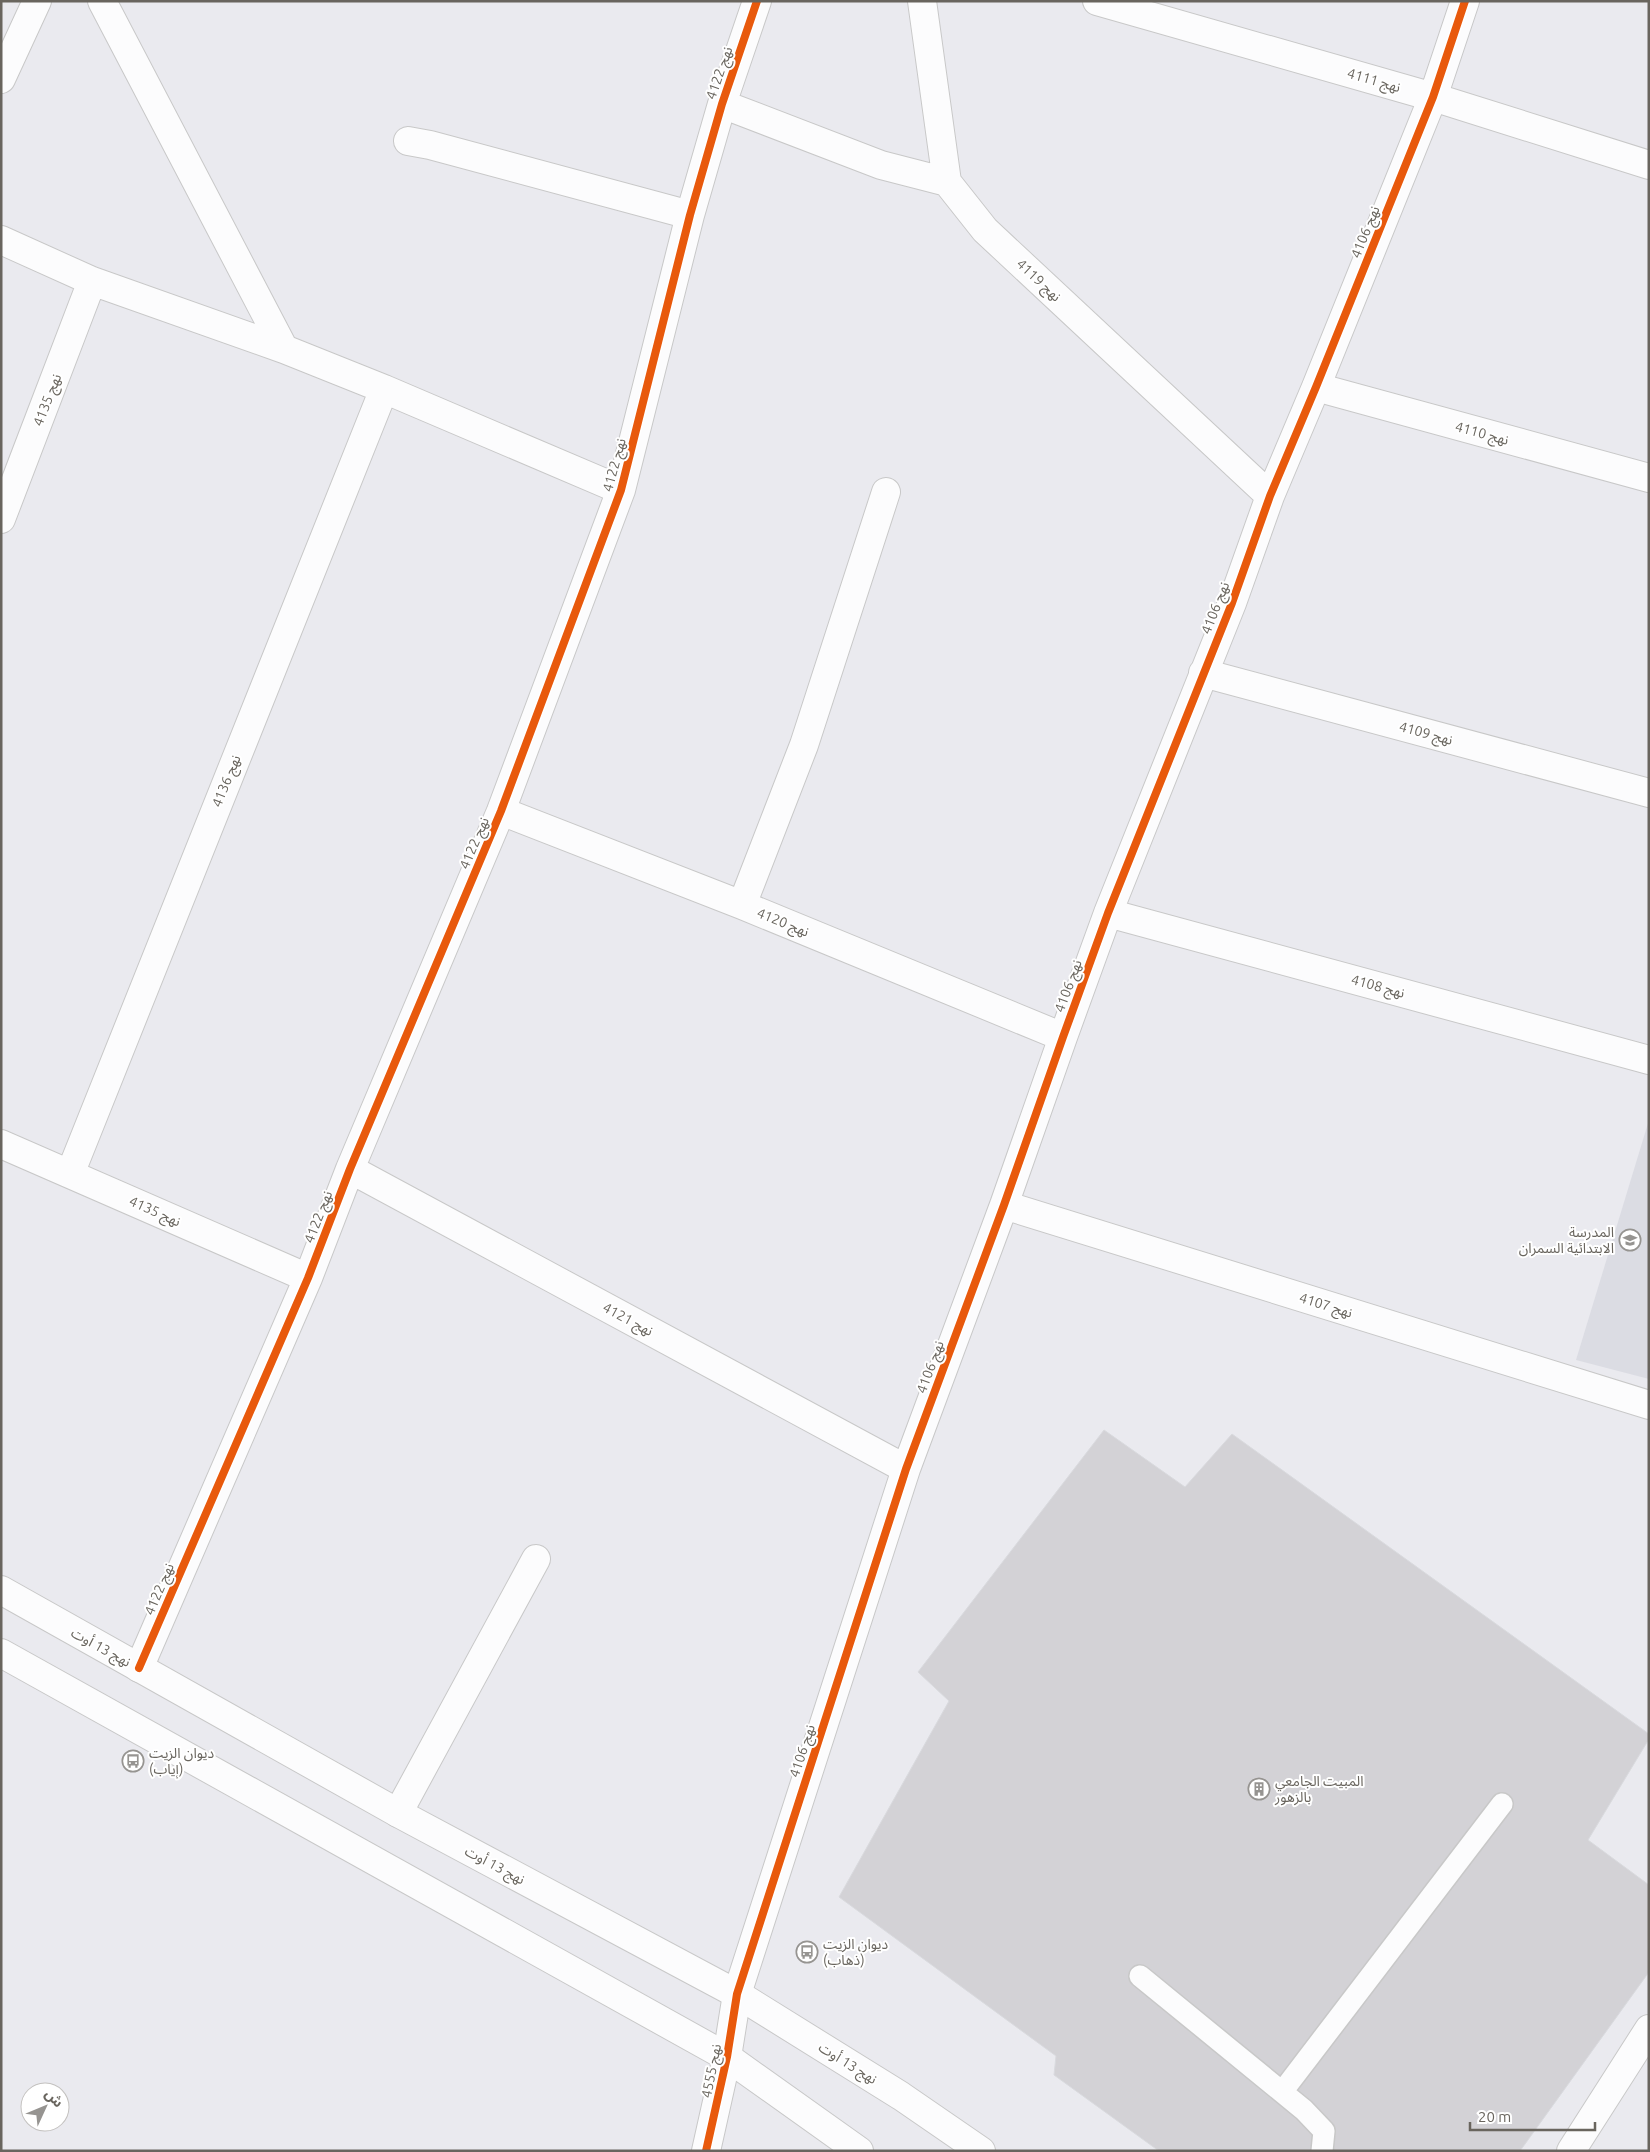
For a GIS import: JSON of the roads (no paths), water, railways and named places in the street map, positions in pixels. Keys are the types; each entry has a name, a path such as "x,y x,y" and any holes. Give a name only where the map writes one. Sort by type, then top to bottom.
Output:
{"street":[{"path":"1,79 37,1"},
{"path":"102,1 284,349"},
{"name":"نهج 4122","path":"138,1668 308,1278 350,1169 501,811 621,490 690,215 722,104 757,1"},
{"path":"722,104 880,166 947,182 922,1"},
{"name":"نهج 4111","path":"1097,1 1433,97 1649,165"},
{"name":"نهج 4106","path":"737,1994 906,1470 1004,1205 1108,912 1232,603 1270,496 1316,388 1433,97 1465,1"},
{"path":"408,142 430,145 690,215"},
{"name":"نهج 4119","path":"947,182 985,230 1270,496"},
{"path":"1,240 92,281 284,349 384,389 621,490"},
{"name":"نهج 4135","path":"3,513 92,281"},
{"name":"نهج 4110","path":"1316,388 1649,478"},
{"name":"نهج 4136","path":"70,1174 384,389"},
{"path":"742,905 804,745 886,492"},
{"name":"نهج 4109","path":"1203,673 1649,793"},
{"name":"نهج 4120","path":"501,811 742,905 1063,1036"},
{"name":"نهج 4108","path":"1108,912 1649,1060"},
{"name":"نهج 4135","path":"1,1144 308,1278"},
{"name":"نهج 4121","path":"350,1169 906,1470"},
{"name":"نهج 4107","path":"1004,1205 1649,1405"},
{"path":"398,1813 536,1559"},
{"name":"نهج 13 أوت","path":"1,1590 398,1813 737,1994 901,2096 982,2151"},
{"path":"1,1653 727,2057 859,2151"},
{"name":"نهج 4555","path":"706,2151 727,2057 737,1994"},
{"path":"1571,2151 1649,2029"}],"lane":[{"path":"1282,2092 1502,1804"},
{"path":"1140,1976 1304,2110 1324,2131 1322,2151"}],"place":[{"name":"المدرسة الابتدائية السمران","path":"1630,1240"},
{"name":"ديوان الزيت (إياب)","path":"133,1761"},
{"name":"المبيت الجامعي بالزهور","path":"1259,1789"},
{"name":"ديوان الزيت (ذهاب)","path":"807,1952"}]}
